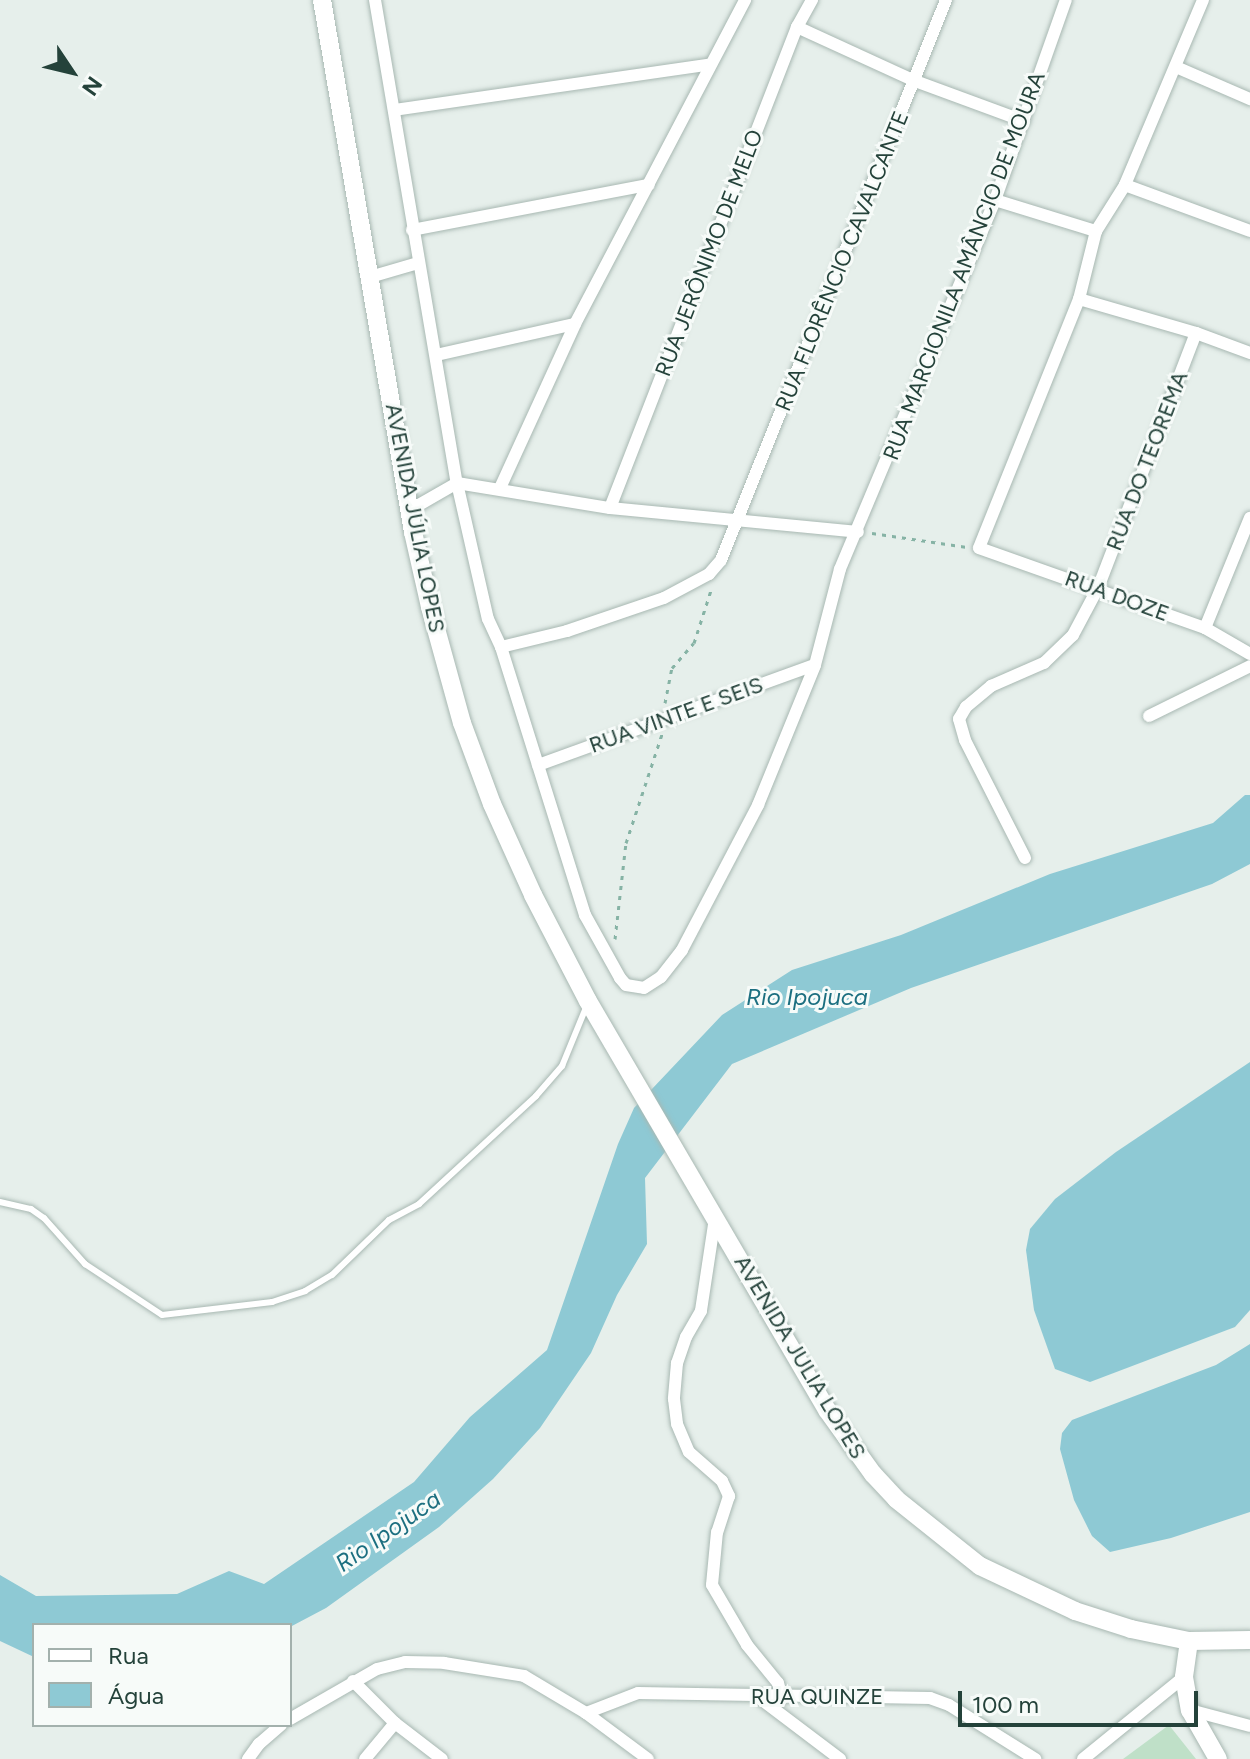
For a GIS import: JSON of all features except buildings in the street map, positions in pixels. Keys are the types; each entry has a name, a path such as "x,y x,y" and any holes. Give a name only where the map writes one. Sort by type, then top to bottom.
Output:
{"main road":[{"name":"AVENIDA JÚLIA LOPES","path":"322,0 410,510 430,607 462,723 533,895 590,1006 711,1209"},
{"name":"AVENIDA JULIA LOPES","path":"711,1209 827,1410 873,1474 896,1499 980,1566 1029,1591 1131,1629 1189,1641 1250,1640"},
{"path":"1189,1641 1184,1677 1190,1710 1218,1759"}],"street":[{"path":"375,0 457,483 488,619 501,647 566,862 608,962"},
{"path":"500,488 575,324 708,65 745,0"},
{"name":"RUA JERÔNIMO DE MELO","path":"610,508 797,27 812,0"},
{"name":"RUA FLORÊNCIO CAVALCANTE","path":"721,560 946,0"},
{"name":"RUA MARCIONILA AMÂNCIO DE MOURA","path":"608,962 626,985 644,988 661,977 682,950 758,805 815,665 840,569 995,200 1066,0"},
{"path":"979,548 1079,299 1096,231 1125,185 1203,0"},
{"path":"797,27 915,81 1024,121"},
{"path":"394,110 708,65"},
{"path":"1176,67 1250,99"},
{"path":"412,230 649,185"},
{"path":"1125,185 1250,231"},
{"path":"995,200 1096,231"},
{"path":"370,277 418,263"},
{"path":"1079,299 1196,333 1250,353"},
{"path":"436,355 575,324"},
{"name":"RUA DO TEOREMA","path":"1025,858 965,740 959,719 966,707 991,686 1059,652 1073,635 1098,588 1196,333"},
{"path":"410,510 457,483 610,508 858,532"},
{"path":"1205,628 1250,518"},
{"name":"RUA DOZE","path":"979,548 1205,628 1250,654"},
{"path":"501,647 567,631 664,598 709,574 721,560"},
{"name":"RUA VINTE E SEIS","path":"538,765 815,665"},
{"path":"1149,716 1250,666"},
{"path":"711,1209 701,1311 686,1337 677,1363 677,1424 689,1452 722,1481 729,1496 717,1532 712,1585 747,1645 778,1683 782,1698"},
{"path":"292,1718 377,1669 405,1662 500,1669 524,1676 586,1713 648,1759"},
{"path":"1083,1759 1184,1677"},
{"path":"353,1681 395,1723 442,1759"},
{"name":"RUA QUINZE","path":"586,1713 638,1693 782,1698 930,1698 949,1705 1035,1759"},
{"path":"758,1697 840,1759"},
{"path":"1190,1710 1250,1726"},
{"path":"365,1759 395,1723"},
{"path":"235,1759 250,1756 279,1727"}],"lane":[{"path":"0,1202 31,1209 44,1218 85,1264 162,1315 272,1302 305,1291 332,1275 389,1220 419,1204 536,1096 562,1066 590,1006"}],"path":[{"path":"858,532 979,548"},
{"path":"608,962 615,938 626,843 666,719 664,713 672,668 694,643 721,560"}],"green space":[{"path":"1169,1725 1196,1759 1123,1759"}],"water":[{"name":"Rio Ipojuca","path":"1245,795 1250,795 1250,864 1212,884 911,988 732,1064 645,1178 647,1244 617,1295 591,1353 540,1428 493,1479 439,1527 326,1608 292,1626 292,1623 32,1623 32,1656 0,1641 0,1575 36,1596 177,1594 229,1571 264,1584 414,1482 470,1417 547,1350 618,1144 634,1108 722,1015 792,970 901,935 1050,874 1213,823"},
{"path":"1250,1062 1250,1310 1235,1327 1090,1382 1055,1369 1034,1310 1026,1250 1030,1229 1055,1199 1116,1152"},
{"path":"1250,1344 1250,1512 1171,1538 1110,1552 1092,1536 1074,1500 1060,1449 1062,1433 1072,1420 1216,1365"}]}
